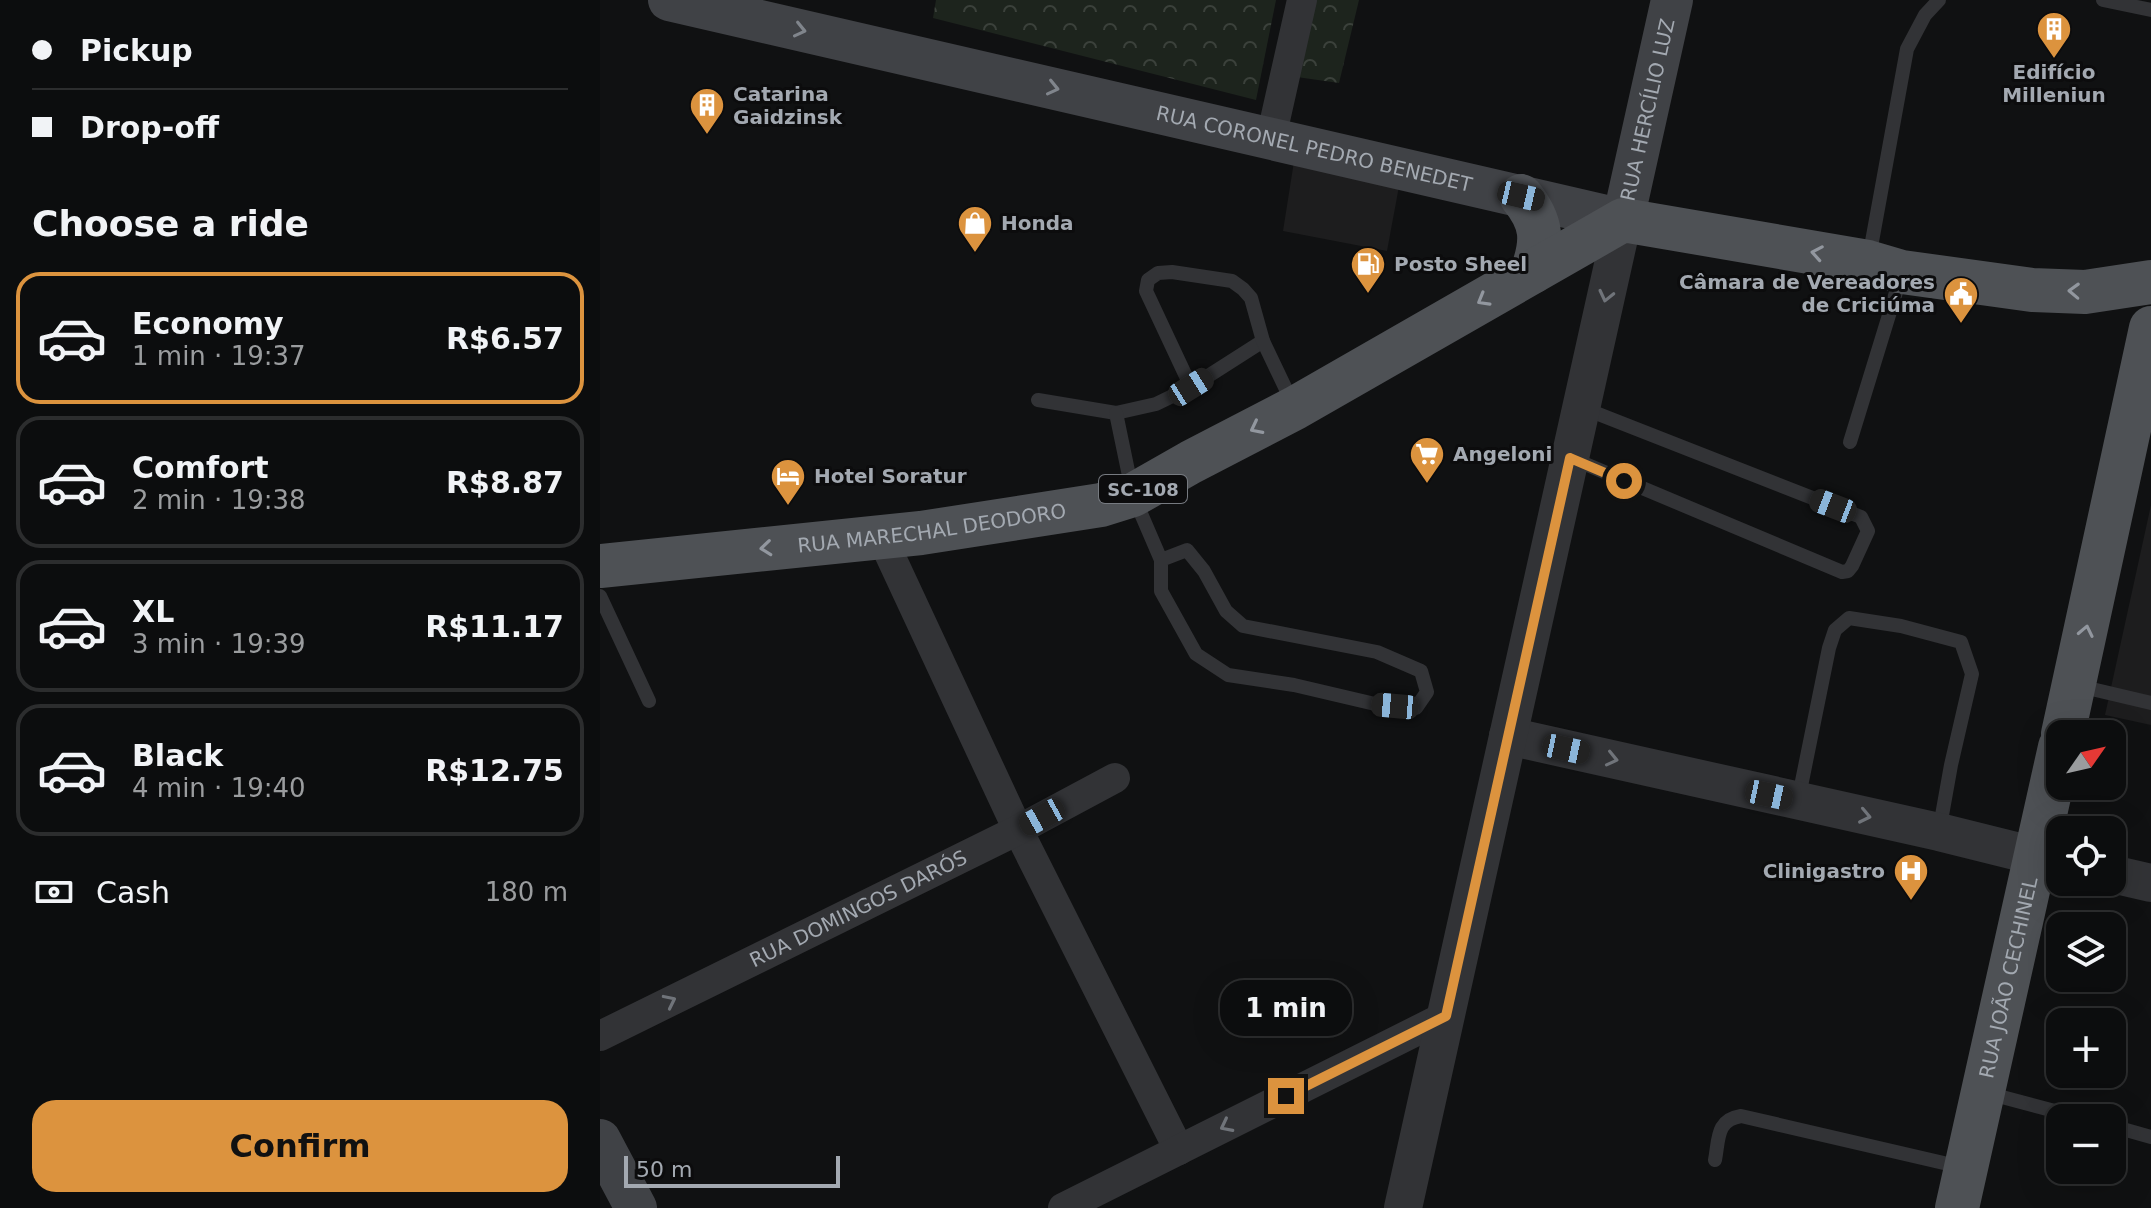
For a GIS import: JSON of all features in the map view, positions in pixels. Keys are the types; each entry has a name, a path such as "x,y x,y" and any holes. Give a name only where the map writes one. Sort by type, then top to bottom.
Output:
{"main road":[{"name":"RUA CORONEL PEDRO BENEDET","path":"669,0 750,9 1271,138 1623,220 2032,290 2085,292 2151,282"},
{"name":"RUA HERCÍLIO LUZ","path":"1623,220 1672,0"},
{"path":"1521,196 1534,211 1540,231 1539,251 1532,272"},
{"name":"RUA MARECHAL DEODORO","path":"600,566 921,533 1101,505 1133,495 1295,408 1623,220"},
{"path":"2066,720 2151,328"},
{"name":"RUA JOÃO CECHINEL","path":"1961,1188 1982,1092 2046,863"},
{"path":"600,1140 636,1208"}],"street":[{"path":"1271,138 1302,0"},
{"path":"1403,1208 1623,220"},
{"path":"881,536 1018,830 1179,1150"},
{"path":"1508,736 2046,859"},
{"name":"RUA DOMINGOS DARÓS","path":"600,1036 1018,830 1115,778"},
{"path":"2126,877 2151,883"},
{"path":"1063,1208 1446,1016"}],"lane":[{"path":"1850,442 1885,267 1907,49 1925,15 1939,0"},
{"path":"2103,0 2151,10"},
{"path":"1191,387 1146,291 1148,280 1158,273 1172,272 1232,281 1251,298 1263,341 1295,408"},
{"path":"1038,400 1116,413 1156,404 1191,387 1263,341"},
{"path":"1570,458 1842,572 1852,566 1868,531 1861,517 1581,408"},
{"path":"1116,413 1133,495 1161,560 1161,591 1196,654 1228,675 1294,685 1375,704 1416,708 1427,692 1421,671 1377,652 1243,626 1226,611 1204,571 1187,550 1161,560"},
{"path":"600,596 649,701"},
{"path":"1798,801 1835,630 1849,618 1901,626 1961,642 1972,674 1939,832"},
{"path":"2074,685 2151,703"},
{"path":"1982,1092 2046,1109"},
{"path":"1715,1160 1722,1125 1730,1118 1741,1116 1961,1188"},
{"path":"2126,1130 2151,1137"}],"shaded area":[{"path":"1295,155 1400,181 1387,251 1283,231"},
{"path":"2151,505 2151,725 2105,715"}],"green space":[{"path":"936,0 1276,0 1256,100 933,18"},
{"path":"1308,0 1359,0 1339,83 1290,76"}],"place":[{"name":"Edifício Milleniun","path":"2054,60"},
{"name":"Catarina Gaidzinsk","path":"707,136"},
{"name":"Honda","path":"975,254"},
{"name":"Posto Sheel","path":"1368,295"},
{"name":"Câmara de Vereadores de Criciúma","path":"1961,325"},
{"name":"Angeloni","path":"1427,485"},
{"name":"Hotel Soratur","path":"788,507"},
{"name":"Clinigastro","path":"1911,902"}],"route":[{"path":"1286,1096 1446,1016 1570,458 1624,481"}]}
